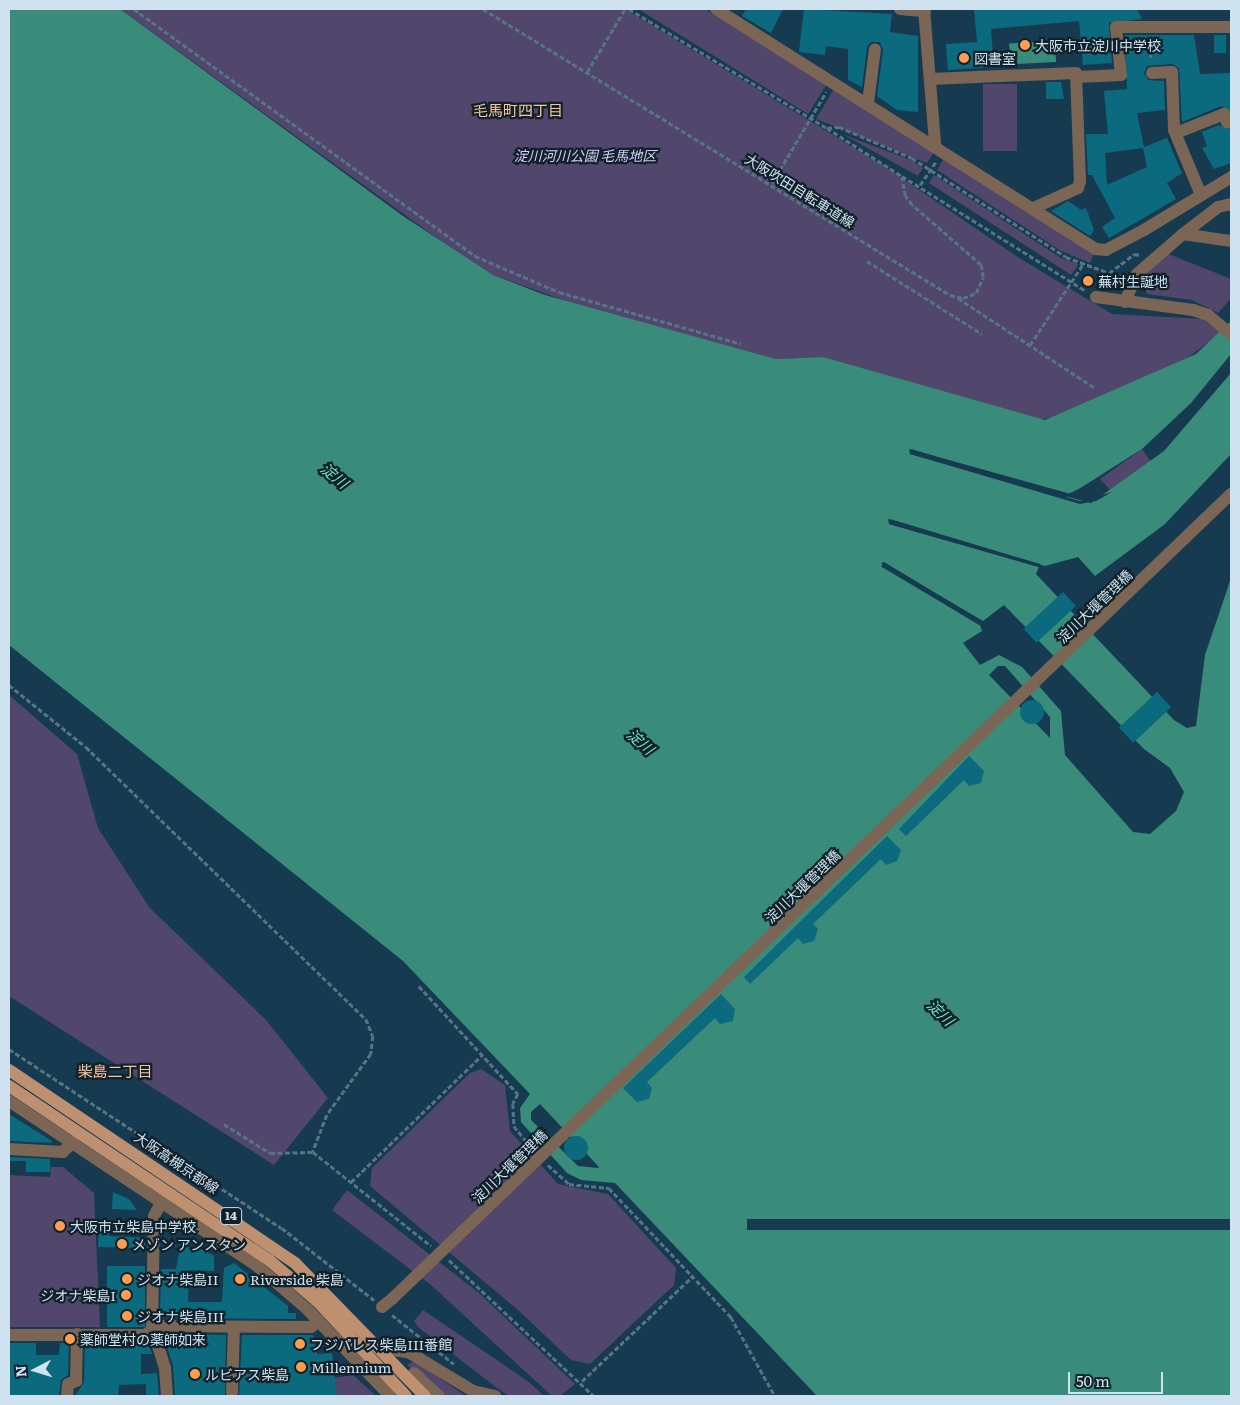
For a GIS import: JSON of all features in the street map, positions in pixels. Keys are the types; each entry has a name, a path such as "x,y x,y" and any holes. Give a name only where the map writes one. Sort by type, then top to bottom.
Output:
{"main road":[{"name":"大阪高槻京都線","path":"9,1070 275,1248 331,1296 425,1396"},
{"name":"大阪高槻京都線","path":"9,1086 269,1260 317,1301 406,1396"}],"street":[{"path":"716,9 939,147 1102,251 1231,177"},
{"path":"900,9 924,10 930,79 939,147"},
{"path":"1077,77 1121,74 1116,27 1231,27"},
{"path":"868,103 875,49"},
{"path":"1152,73 1172,72 1176,133 1201,195"},
{"path":"930,79 1076,73 1080,181 1078,188 1034,208"},
{"path":"1176,133 1224,114 1227,122 1231,120"},
{"path":"1125,302 1137,274 1182,234 1218,207 1231,204"},
{"path":"1182,234 1231,241"},
{"path":"1096,296 1208,315 1231,334"},
{"name":"淀川大堰管理橋","path":"387,1303 1231,494"},
{"path":"9,1101 162,1201 256,1266 319,1321 390,1396"},
{"path":"9,1149 63,1152 73,1142"},
{"path":"162,1201 154,1216 153,1330 163,1361 167,1396"},
{"path":"9,1335 145,1335 157,1326 312,1327 319,1321"},
{"path":"232,1393 234,1327"},
{"path":"67,1396 68,1384 76,1381 77,1334"},
{"path":"380,1348 410,1353 473,1391 495,1396"},
{"path":"414,1373 439,1396"}],"path":[{"path":"134,9 474,256 551,289 741,344"},
{"name":"大阪吹田自転車道線","path":"484,9 772,183 957,298 1094,388"},
{"path":"587,72 624,9"},
{"path":"629,9 811,118 902,176 920,185 1070,284 1096,296 1129,268"},
{"path":"1151,27 1152,73"},
{"path":"772,183 830,86"},
{"path":"827,128 838,127 930,169 1066,257 1109,272 1134,254 1142,256 1136,262"},
{"path":"920,185 930,169 939,147"},
{"path":"902,176 905,196 912,205 981,265 979,288 972,296 957,298"},
{"path":"866,260 982,334"},
{"path":"1030,345 1083,264"},
{"path":"9,686 86,747 366,1019 373,1036 372,1054 326,1115 312,1152"},
{"path":"419,986 518,1094 513,1104 514,1126 535,1151"},
{"path":"9,1049 282,1228 387,1303 459,1368"},
{"path":"350,1182 482,1056"},
{"path":"224,1124 270,1153 312,1152 436,1250"},
{"path":"542,1158 568,1184 608,1188 730,1317 775,1396"},
{"path":"443,1256 582,1381 594,1396"},
{"path":"582,1381 692,1277"}],"green space":[{"name":"淀川河川公園 毛馬地区","path":"120,9 625,9 886,167 1016,256 1112,314 1203,319 1221,333 1187,358 1057,416 1039,420 823,357 776,359 577,305 493,275 463,257"},
{"path":"638,9 705,9 827,84 808,114"},
{"path":"983,84 1017,84 1017,151 983,151"},
{"path":"834,89 935,151 927,163 816,119"},
{"path":"842,134 911,160 923,168 918,176"},
{"path":"944,158 1094,254 1090,263 1061,251 937,170"},
{"path":"934,175 1061,258 1078,264 1077,267 1071,275 929,183"},
{"path":"1166,253 1231,279 1231,298 1218,313 1192,300 1147,294 1140,276"},
{"path":"1142,449 1151,462 1112,492 1100,479"},
{"path":"9,695 77,754 98,828 149,907 266,1020 328,1098 274,1165 9,996"},
{"path":"481,1069 505,1085 510,1131 558,1184 608,1194 676,1268 674,1285 590,1364 571,1360 518,1310 370,1186 372,1168 470,1073"},
{"name":"大阪市立柴島中学校","path":"51,1167 63,1167 94,1193 100,1327 9,1327 9,1175 50,1177"},
{"path":"347,1190 479,1293 575,1384 560,1396 552,1396 431,1285 332,1210"},
{"path":"423,1310 529,1382 544,1396 509,1396 497,1388 418,1327 414,1321"},
{"path":"414,1361 466,1396 446,1396 407,1365"},
{"path":"353,1375 376,1396 297,1396 295,1384"}],"water":[{"name":"淀川","path":"9,9 120,9 403,216 493,275 545,295 776,359 823,357 1045,420 1196,354 1231,321 1231,354 1191,403 1142,449 1071,494 909,449 910,454 1091,503 1164,451 1231,373 1231,454 1165,524 1095,576 1078,557 1045,566 888,519 889,524 1039,567 1036,574 1174,720 1187,728 1196,726 1205,655 1231,578 1231,1396 817,1396 615,1183 581,1180 567,1173 521,1122 520,1108 530,1094 403,961 9,645","holes":["882,562 983,621 1004,605 1144,749 1170,768 1184,792 1176,811 1150,834 1133,832 1065,755 1061,711 1022,667 999,655 980,665 963,643 982,631 980,625 882,567","998,666 1005,666 1050,717 1050,738 989,675","540,1104 599,1167 578,1166 531,1120 531,1112"]},
{"path":"1055,41 1056,62 1010,64 1009,43"}],"pier":[{"path":"911,449 1066,495 1100,479 1066,497 1080,501 1112,492 1096,501 1080,504 910,454"},
{"path":"890,519 1040,564 1039,567 889,524"},
{"path":"884,562 983,621 980,626 881,566"},
{"path":"747,1219 1231,1219 1231,1230 747,1230"}],"building":[{"path":"746,9 783,9 771,33 742,16"},
{"path":"804,9 892,14 890,32 918,36 918,112 897,110 877,96 883,50 880,42 871,42 867,47 862,87 848,80 848,49 826,46 825,55 799,52"},
{"path":"974,9 1137,9 1142,19 1109,23 1112,63 1083,65 1079,21 991,29 994,67 948,70 946,44 977,42"},
{"path":"1125,35 1194,35 1200,74 1231,73 1231,111 1221,106 1182,122 1179,68 1172,64 1147,66 1144,73 1148,80 1164,81 1165,110 1137,113 1144,147 1167,138 1182,173 1167,183 1176,199 1109,238 1102,227 1115,218 1092,175 1088,175 1086,134 1108,134 1104,91 1127,89","holes":["1143,148 1147,167 1107,185 1105,153"]},
{"path":"1214,35 1226,35 1226,53 1214,53"},
{"path":"1046,82 1061,82 1064,99 1046,99"},
{"path":"1219,125 1231,129 1231,163 1214,169 1202,148 1207,146 1202,132"},
{"path":"1068,201 1081,210 1086,208 1094,230 1090,236 1051,211"},
{"path":"1063,592 1076,606 1036,643 1024,629"},
{"path":"1157,692 1171,707 1133,743 1119,727"},
{"path":"1032,700 1041,703 1044,712 1041,721 1032,724 1023,721 1020,712 1023,703"},
{"path":"969,756 984,771 981,783 969,786 964,780 906,836 899,829"},
{"path":"887,836 901,850 897,861 886,865 881,859 813,924 818,929 814,941 803,944 798,938 750,984 744,977"},
{"path":"721,994 735,1009 733,1021 720,1024 715,1018 647,1082 652,1088 649,1099 637,1102 623,1088"},
{"path":"9,1114 52,1141 51,1143 9,1141"},
{"path":"576,1136 584,1140 588,1148 584,1156 576,1160 568,1156 564,1148 568,1140"},
{"path":"9,1157 50,1159 50,1172 26,1172 26,1161 9,1161"},
{"path":"113,1192 129,1199 137,1210 112,1209"},
{"path":"99,1222 109,1222 109,1236 145,1238 145,1248 98,1247"},
{"path":"180,1247 198,1247 214,1256 214,1271 189,1270 188,1302 222,1302 224,1268 234,1263 288,1306 288,1313 296,1313 296,1319 160,1318 161,1269 176,1269"},
{"path":"107,1266 145,1266 145,1327 107,1327"},
{"path":"163,1334 226,1335 225,1396 175,1396 173,1366"},
{"path":"242,1335 313,1335 317,1354 332,1353 337,1396 239,1396"},
{"path":"148,1342 152,1354 141,1354 141,1374 157,1373 159,1396 146,1396 146,1384 119,1385 118,1396 75,1396 84,1382 85,1343"},
{"path":"9,1343 36,1343 36,1355 59,1355 60,1343 69,1343 68,1375 61,1380 59,1396 10,1396"}],"place":[{"name":"大阪市立淀川中学校","path":"1025,45"},
{"name":"図書室","path":"964,58"},
{"name":"蕪村生誕地","path":"1088,281"},
{"name":"大阪市立柴島中学校","path":"60,1226"},
{"name":"メゾン アンスタン","path":"122,1244"},
{"name":"ジオナ柴島II","path":"127,1279"},
{"name":"Riverside 柴島","path":"240,1279"},
{"name":"ジオナ柴島I","path":"126,1295"},
{"name":"ジオナ柴島III","path":"127,1316"},
{"name":"薬師堂村の薬師如来","path":"70,1339"},
{"name":"フジパレス柴島III番館","path":"300,1344"},
{"name":"Millennium","path":"301,1367"},
{"name":"ルビアス柴島","path":"195,1374"}],"district":[{"name":"毛馬町四丁目","path":"518,110"},
{"name":"柴島二丁目","path":"115,1071"}]}
